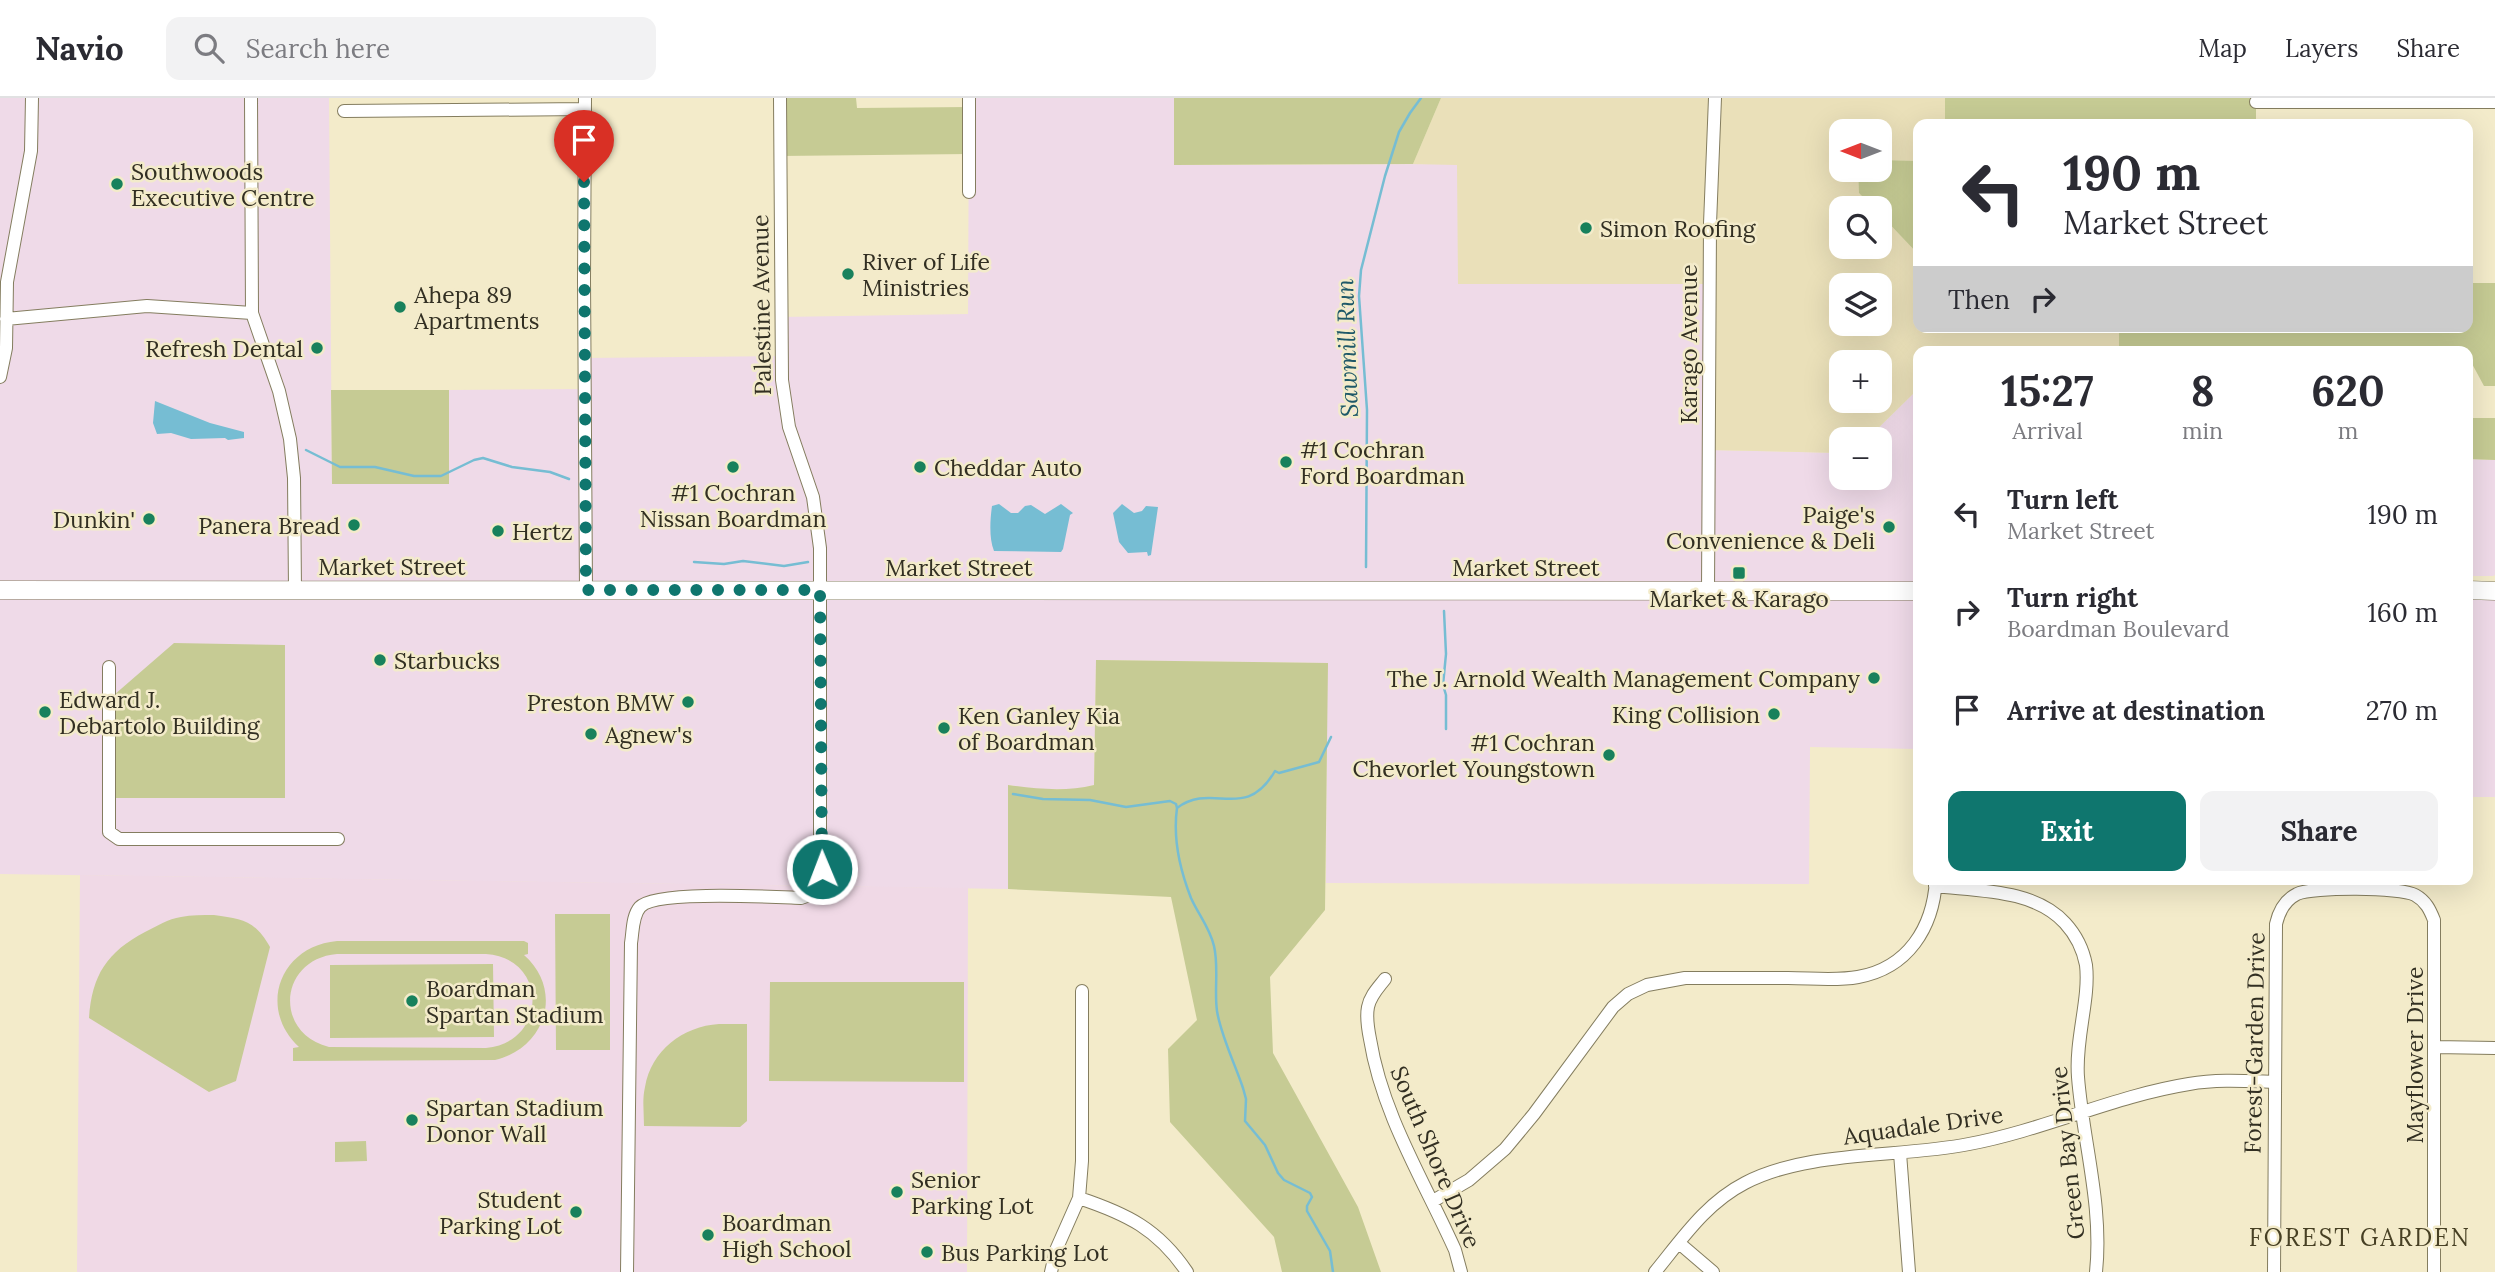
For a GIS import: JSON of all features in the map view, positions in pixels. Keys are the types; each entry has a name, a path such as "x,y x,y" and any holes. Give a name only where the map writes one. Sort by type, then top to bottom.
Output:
{"main road":[{"name":"Market Street","path":"0,590 1913,591"},
{"path":"2473,590 2495,591"}],"street":[{"path":"0,377 6,348 7,282 32,151 32,98"},
{"path":"251,98 251,313 279,391 290,439 294,478 295,590"},
{"name":"Palestine Avenue","path":"627,1272 631,943 634,922 641,906 653,899 682,897 801,898 815,893 822,869 820,548 816,511 789,427 782,380 780,98"},
{"path":"968,98 968,192"},
{"name":"Karago Avenue","path":"1708,591 1709,263 1715,98"},
{"path":"2256,102 2495,102"},
{"path":"344,111 424,104 585,104 586,590"},
{"path":"6,319 147,306 251,313"},
{"path":"109,667 108,832 119,839 338,839"},
{"path":"1433,1201 1469,1180 1505,1149 1534,1114 1608,1011 1628,994 1659,981 1685,978 1844,978 1872,973 1897,961 1909,951 1924,931 1934,904 1936,885"},
{"name":"Green Bay Drive","path":"1946,885 2035,902 2057,914 2075,935 2084,955 2086,974 2077,1051 2098,1216 2096,1272"},
{"name":"Mayflower Drive","path":"2367,890 2408,892 2421,899 2431,912 2435,933 2434,1272"},
{"name":"Forest-Garden Drive","path":"2274,1272 2276,934 2280,911 2286,902 2302,892 2367,890"},
{"name":"South Shore Drive","path":"1385,979 1372,995 1368,1005 1368,1029 1373,1060 1388,1108 1455,1250 1461,1272"},
{"path":"1051,1272 1056,1250 1079,1198 1082,1161 1082,990"},
{"path":"2435,1047 2495,1048"},
{"name":"Aquadale Drive","path":"1655,1272 1713,1204 1757,1177 1798,1165 1995,1139 2142,1094 2190,1084 2212,1081 2274,1082"},
{"path":"1900,1153 1909,1272"},
{"path":"1079,1198 1115,1210 1143,1226 1167,1247 1187,1272"},
{"path":"1679,1243 1713,1272"}],"shaded area":[{"path":"0,98 329,98 332,484 449,484 449,390 584,389 584,358 780,356 780,317 968,314 969,98 1174,98 1175,165 1457,164 1709,284 1709,450 1829,453 1829,490 1892,490 1892,427 1879,427 1913,394 1913,749 1810,747 1809,884 1326,883 1327,663 1096,660 1094,785 1077,789 1033,789 1008,785 1008,889 0,874"},
{"path":"1441,98 1945,98 1945,119 1913,119 1913,161 1892,160 1892,119 1829,119 1829,182 1859,182 1859,193 1862,196 1829,196 1829,259 1892,259 1892,227 1913,249 1913,333 2119,333 2119,346 1913,346 1913,394 1879,427 1829,427 1829,453 1709,450 1709,284 1458,284 1457,165 1413,164"},
{"path":"2473,459 2495,460 2493,576 2473,576"},
{"path":"2473,590 2495,591 2495,797 2473,797"},
{"path":"80,875 968,888 967,1272 77,1272"}],"green space":[{"path":"780,98 856,98 857,108 969,107 969,154 780,156"},
{"path":"1174,98 1441,98 1413,164 1174,165"},
{"path":"1945,98 2495,98 2256,105 2256,119 1945,119"},
{"path":"1892,160 1913,161 1913,249 1892,227 1892,196 1862,196 1859,193 1859,182 1892,182"},
{"path":"2473,283 2495,283 2495,386 2484,386 2473,366 2473,346 2119,346 2119,333 2473,333"},
{"path":"331,390 449,390 449,484 332,484"},
{"path":"2473,418 2495,418 2495,460 2473,459"},
{"path":"174,643 285,645 285,798 114,798 114,695"},
{"path":"1096,660 1328,663 1325,910 1270,977 1273,1053 1358,1207 1381,1272 1282,1272 1274,1237 1170,1122 1168,1049 1197,1020 1171,897 1008,889 1008,785 1062,789 1094,785"},
{"path":"555,914 610,914 610,1050 556,1050"},
{"path":"214,915 247,922 259,931 270,947 236,1081 209,1092 89,1018 98,977 111,957 121,948 172,919"},
{"path":"337,941 524,941 528,943 528,954 524,955 544,984 544,1016 527,1043 513,1053 495,1060 293,1061 293,1048 299,1047 286,1031 279,1015 281,981 289,966 301,954 317,945","holes":["337,954 486,954 506,959 521,970 530,984 533,1000 530,1017 521,1031 506,1042 486,1048 329,1047 311,1039 298,1027 292,1013 290,997 294,982 303,969 318,959"]},
{"path":"493,964 494,1037 330,1038 330,965"},
{"path":"770,982 964,982 964,1082 769,1081"},
{"path":"719,1024 747,1024 747,1121 740,1127 644,1126 645,1087 654,1062 681,1035"},
{"path":"366,1141 367,1161 335,1162 335,1142"}],"water":[{"path":"155,401 210,423 244,432 244,438 191,439 171,433 157,434 153,423"},
{"path":"999,504 1011,513 1018,513 1025,506 1031,505 1045,514 1061,504 1073,513 1070,515 1061,552 994,551 991,511 992,506"},
{"path":"1122,504 1134,513 1142,511 1146,506 1158,507 1151,555 1148,556 1147,552 1128,553 1119,542 1113,513"}],"waterway":[{"name":"Sawmill Run","path":"1366,567 1367,410 1359,296 1361,270 1399,132 1421,98"},
{"path":"306,450 340,467 375,467 414,476 441,476 483,458 512,467 550,472 569,479"},
{"path":"694,562 724,564 743,561 784,566 808,562"},
{"name":"Sawmill Run","path":"1444,611 1446,654 1443,685 1446,695 1446,729"},
{"name":"Sawmill Run","path":"1331,737 1319,762 1279,773 1275,771 1264,786 1252,795 1228,799 1203,798 1177,808 1176,830 1178,853 1187,887 1214,946 1217,1011 1246,1099 1245,1121 1265,1145 1284,1180 1310,1193 1312,1197 1307,1211 1330,1251 1333,1272"},
{"path":"1013,794 1043,799 1090,800 1126,807 1170,801 1176,804 1177,808"}],"place":[{"name":"Southwoods Executive Centre","path":"117,184"},
{"name":"Simon Roofing","path":"1586,228"},
{"name":"River of Life Ministries","path":"848,274"},
{"name":"Ahepa 89 Apartments","path":"400,307"},
{"name":"Refresh Dental","path":"317,348"},
{"name":"#1 Cochran Ford Boardman","path":"1286,462"},
{"name":"#1 Cochran Nissan Boardman","path":"733,467"},
{"name":"Cheddar Auto","path":"920,467"},
{"name":"Dunkin'","path":"149,519"},
{"name":"Panera Bread","path":"354,525"},
{"name":"Paige's Convenience & Deli","path":"1889,527"},
{"name":"Hertz","path":"498,531"},
{"name":"Market & Karago","path":"1739,573"},
{"name":"Starbucks","path":"380,660"},
{"name":"The J. Arnold Wealth Management Company","path":"1874,678"},
{"name":"Preston BMW","path":"688,702"},
{"name":"Edward J. Debartolo Building","path":"45,712"},
{"name":"King Collision","path":"1774,714"},
{"name":"Ken Ganley Kia of Boardman","path":"944,728"},
{"name":"Agnew's","path":"591,734"},
{"name":"#1 Cochran Chevorlet Youngstown","path":"1609,755"},
{"name":"Boardman Spartan Stadium","path":"412,1001"},
{"name":"Spartan Stadium Donor Wall","path":"412,1120"},
{"name":"Senior Parking Lot","path":"897,1192"},
{"name":"Student Parking Lot","path":"576,1212"},
{"name":"Boardman High School","path":"708,1235"},
{"name":"Bus Parking Lot","path":"927,1252"}],"district":[{"name":"FOREST GARDEN","path":"2360,1237"}],"route":[{"path":"584,182 586,590 820,590 822,869"}]}
